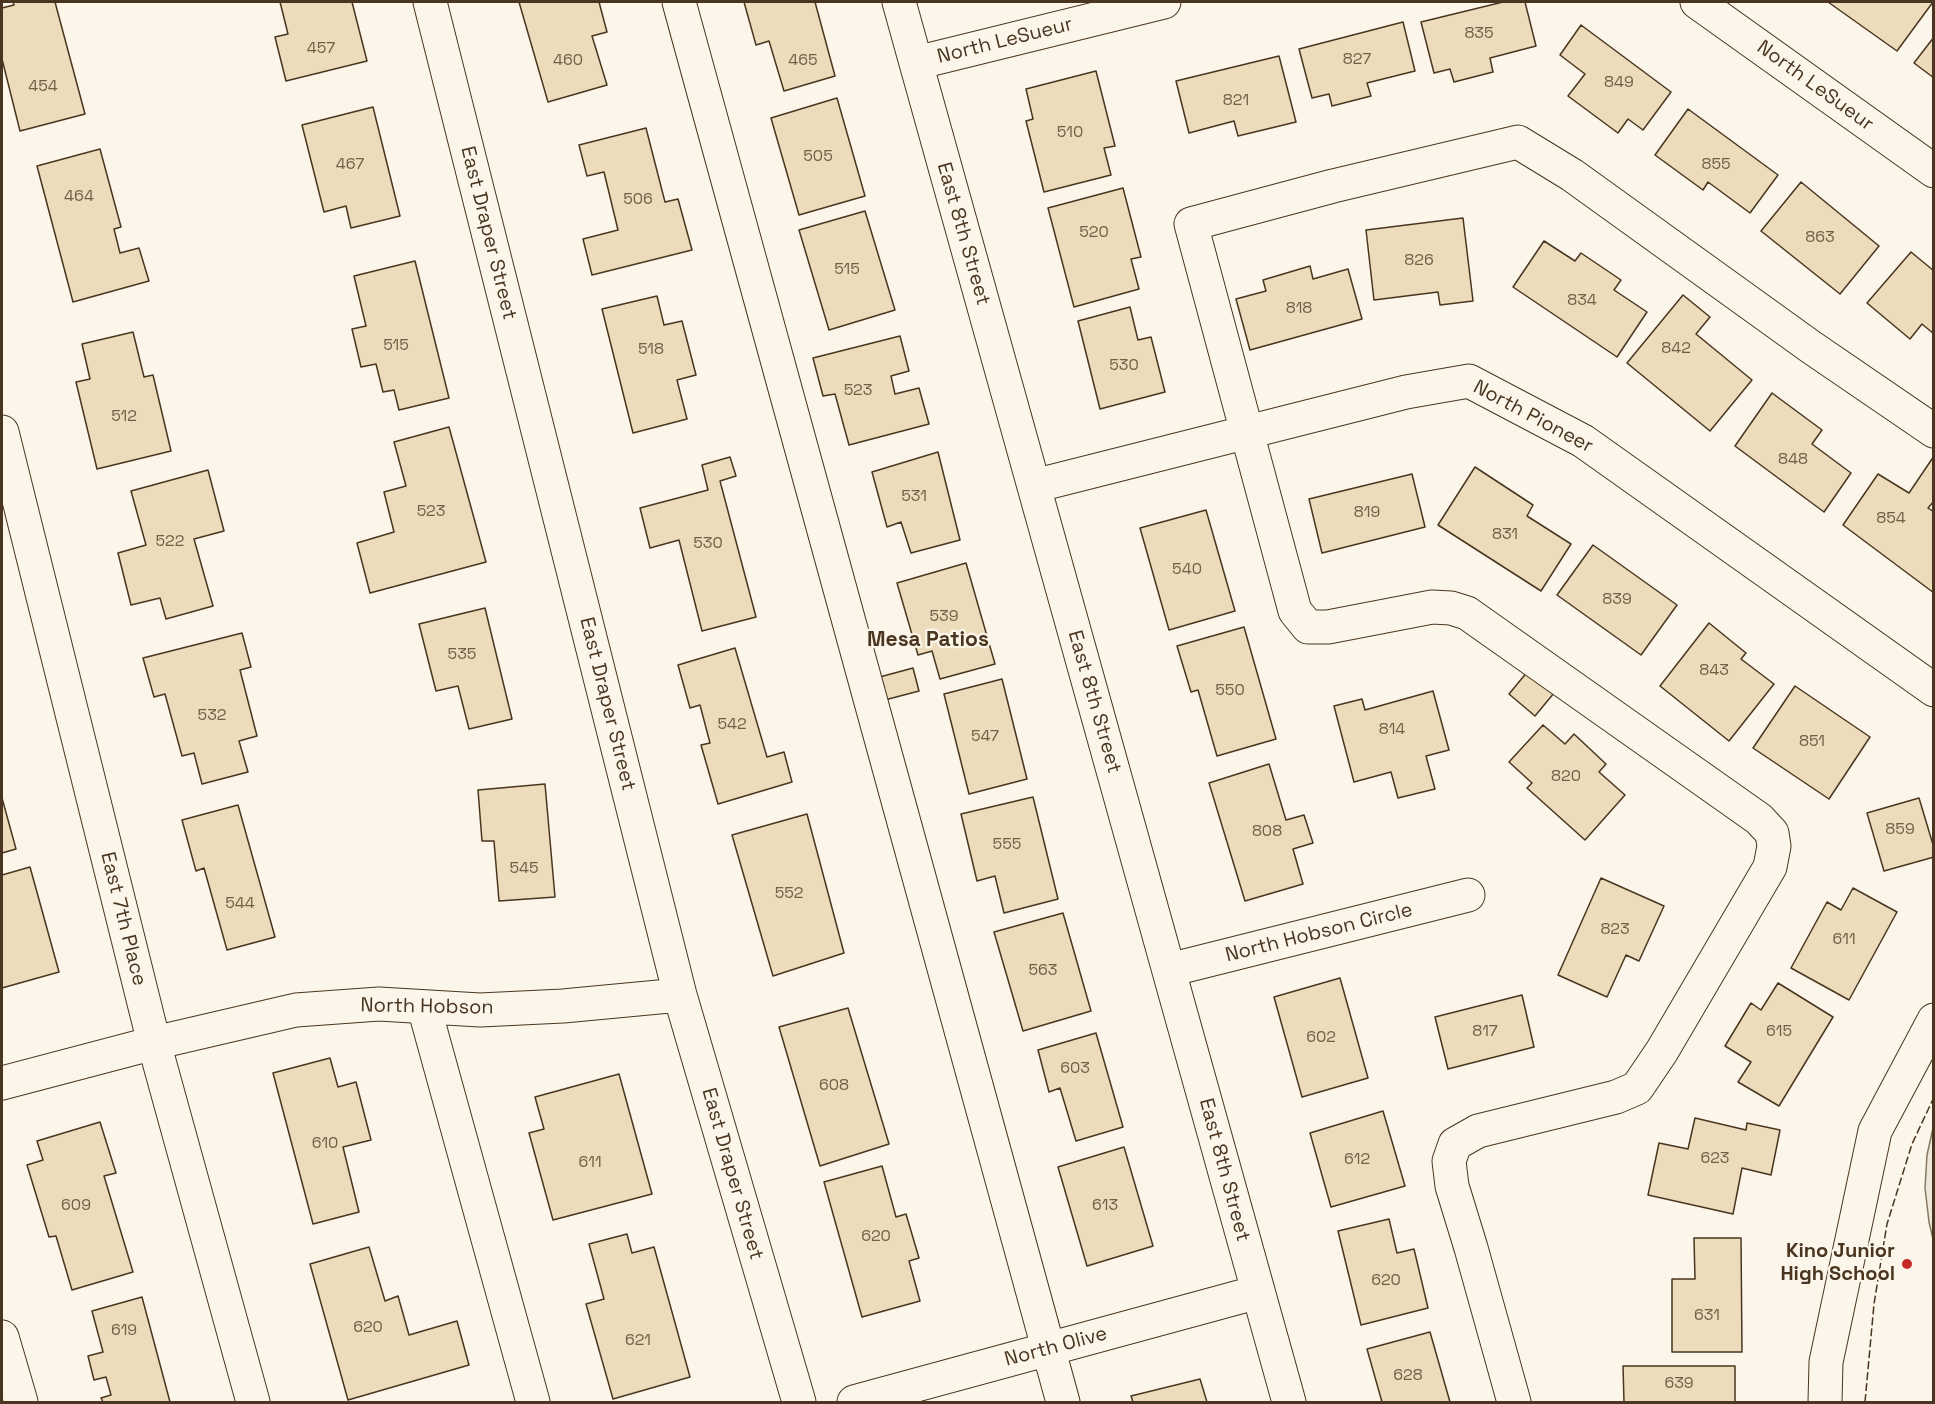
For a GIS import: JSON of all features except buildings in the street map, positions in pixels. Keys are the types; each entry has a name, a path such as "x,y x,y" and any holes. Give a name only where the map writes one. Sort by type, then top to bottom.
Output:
{"street":[{"name":"East Draper Street","path":"430,2 680,995 799,1402"},
{"path":"679,2 1063,1402"},
{"name":"East 8th Street","path":"899,2 1289,1402"},
{"name":"North LeSueur","path":"916,63 1164,2"},
{"name":"North LeSueur","path":"1697,2 1934,171"},
{"path":"1514,1402 1452,1186 1449,1161 1455,1144 1478,1131 1616,1097 1637,1088 1662,1051 1770,867 1774,846 1772,833 1759,819 1467,613 1451,608 1432,607 1328,627 1308,627 1295,611 1191,224 1333,186 1518,142 1572,175 1811,347 1934,431"},
{"name":"North Pioneer","path":"1034,486 1406,392 1469,381 1583,441 1934,690"},
{"name":"East 7th Place","path":"2,432 154,1043 253,1402"},
{"name":"North Hobson Circle","path":"1169,970 1468,895"},
{"name":"North Hobson","path":"2,1083 154,1043 296,1010 379,1004 480,1010 563,1006 680,995"},
{"path":"424,1007 533,1402"},
{"path":"1826,1402 1826,1362 1875,1131 1934,1020"},
{"name":"North Olive","path":"854,1402 1258,1292"},
{"path":"2,1337 21,1402"}],"shaded area":[{"path":"1933,1128 1933,1239 1925,1188 1927,1155"}],"fence":[{"path":"1865,1402 1874,1304 1887,1224 1912,1144 1934,1097"}],"place":[{"name":"Kino Junior High School","path":"1907,1264"}],"district":[{"name":"Mesa Patios","path":"928,640"}]}
